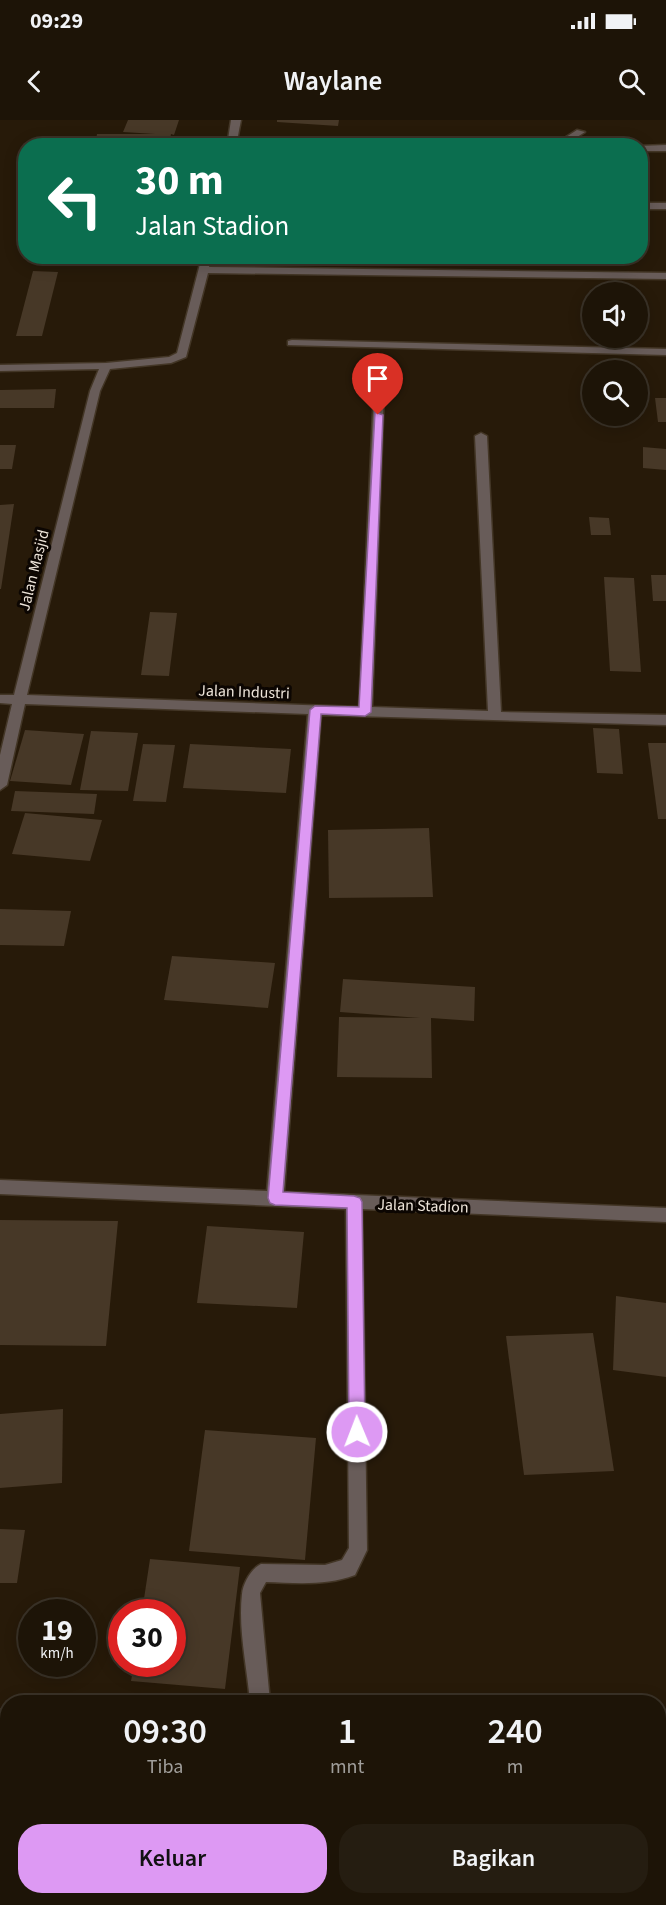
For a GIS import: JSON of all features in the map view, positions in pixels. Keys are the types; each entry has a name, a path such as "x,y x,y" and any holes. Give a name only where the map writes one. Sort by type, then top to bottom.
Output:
{"street":[{"path":"233,138 236,120"},
{"path":"570,138 580,132"},
{"path":"648,148 666,148"},
{"path":"648,206 666,206"},
{"path":"0,368 106,366 171,360 182,355 205,264"},
{"path":"204,270 666,276"},
{"path":"292,343 666,352"},
{"name":"Jalan Masjid","path":"0,786 38,616 95,391 106,366"},
{"path":"365,712 379,392"},
{"path":"481,436 495,716"},
{"name":"Jalan Industri","path":"0,699 666,720"},
{"path":"275,1198 315,710"},
{"name":"Jalan Stadion","path":"0,1187 666,1215"},
{"path":"259,1695 251,1592 261,1574 325,1574 348,1568 358,1550 354,1202"}],"building":[{"path":"128,120 179,120 174,135 171,134 170,138 96,138 97,134 155,134 123,132"},
{"path":"277,120 339,120 338,126 277,122"},
{"path":"33,271 58,272 42,336 16,336"},
{"path":"56,389 54,408 0,408 0,390"},
{"path":"655,398 666,398 666,422 658,422"},
{"path":"0,445 16,445 12,469 0,469"},
{"path":"643,447 666,449 666,470 643,468"},
{"path":"14,504 1,589 0,589 0,505"},
{"path":"589,517 609,518 611,535 591,535"},
{"path":"651,575 666,575 666,601 653,601"},
{"path":"604,577 634,578 641,672 610,671"},
{"path":"150,612 177,613 169,676 141,675"},
{"path":"593,728 619,729 623,774 597,773"},
{"path":"25,730 84,734 71,785 10,781"},
{"path":"91,731 138,733 128,791 80,790"},
{"path":"648,743 666,743 666,819 658,819"},
{"path":"143,744 175,745 166,802 133,801"},
{"path":"190,744 291,749 286,793 183,788"},
{"path":"15,791 97,794 94,814 11,811"},
{"path":"25,813 102,820 90,861 12,854"},
{"path":"429,828 433,897 329,898 328,830"},
{"path":"0,909 71,911 64,946 0,945"},
{"path":"172,956 275,963 268,1008 164,1000"},
{"path":"343,979 475,987 474,1021 431,1018 432,1078 337,1077 339,1017 420,1018 340,1012"},
{"path":"0,1220 118,1221 106,1346 0,1345"},
{"path":"207,1226 304,1232 297,1308 197,1303"},
{"path":"616,1296 666,1303 666,1377 613,1370"},
{"path":"593,1333 614,1471 524,1475 506,1336"},
{"path":"63,1409 62,1483 0,1488 0,1414"},
{"path":"205,1430 316,1438 305,1560 189,1551"},
{"path":"0,1529 25,1530 17,1583 0,1583"},
{"path":"150,1559 240,1567 225,1689 131,1681 132,1677 186,1677 186,1599 144,1599"}],"route":[{"path":"357,1432 354,1202 275,1198 315,710 365,712 378,415"}]}
